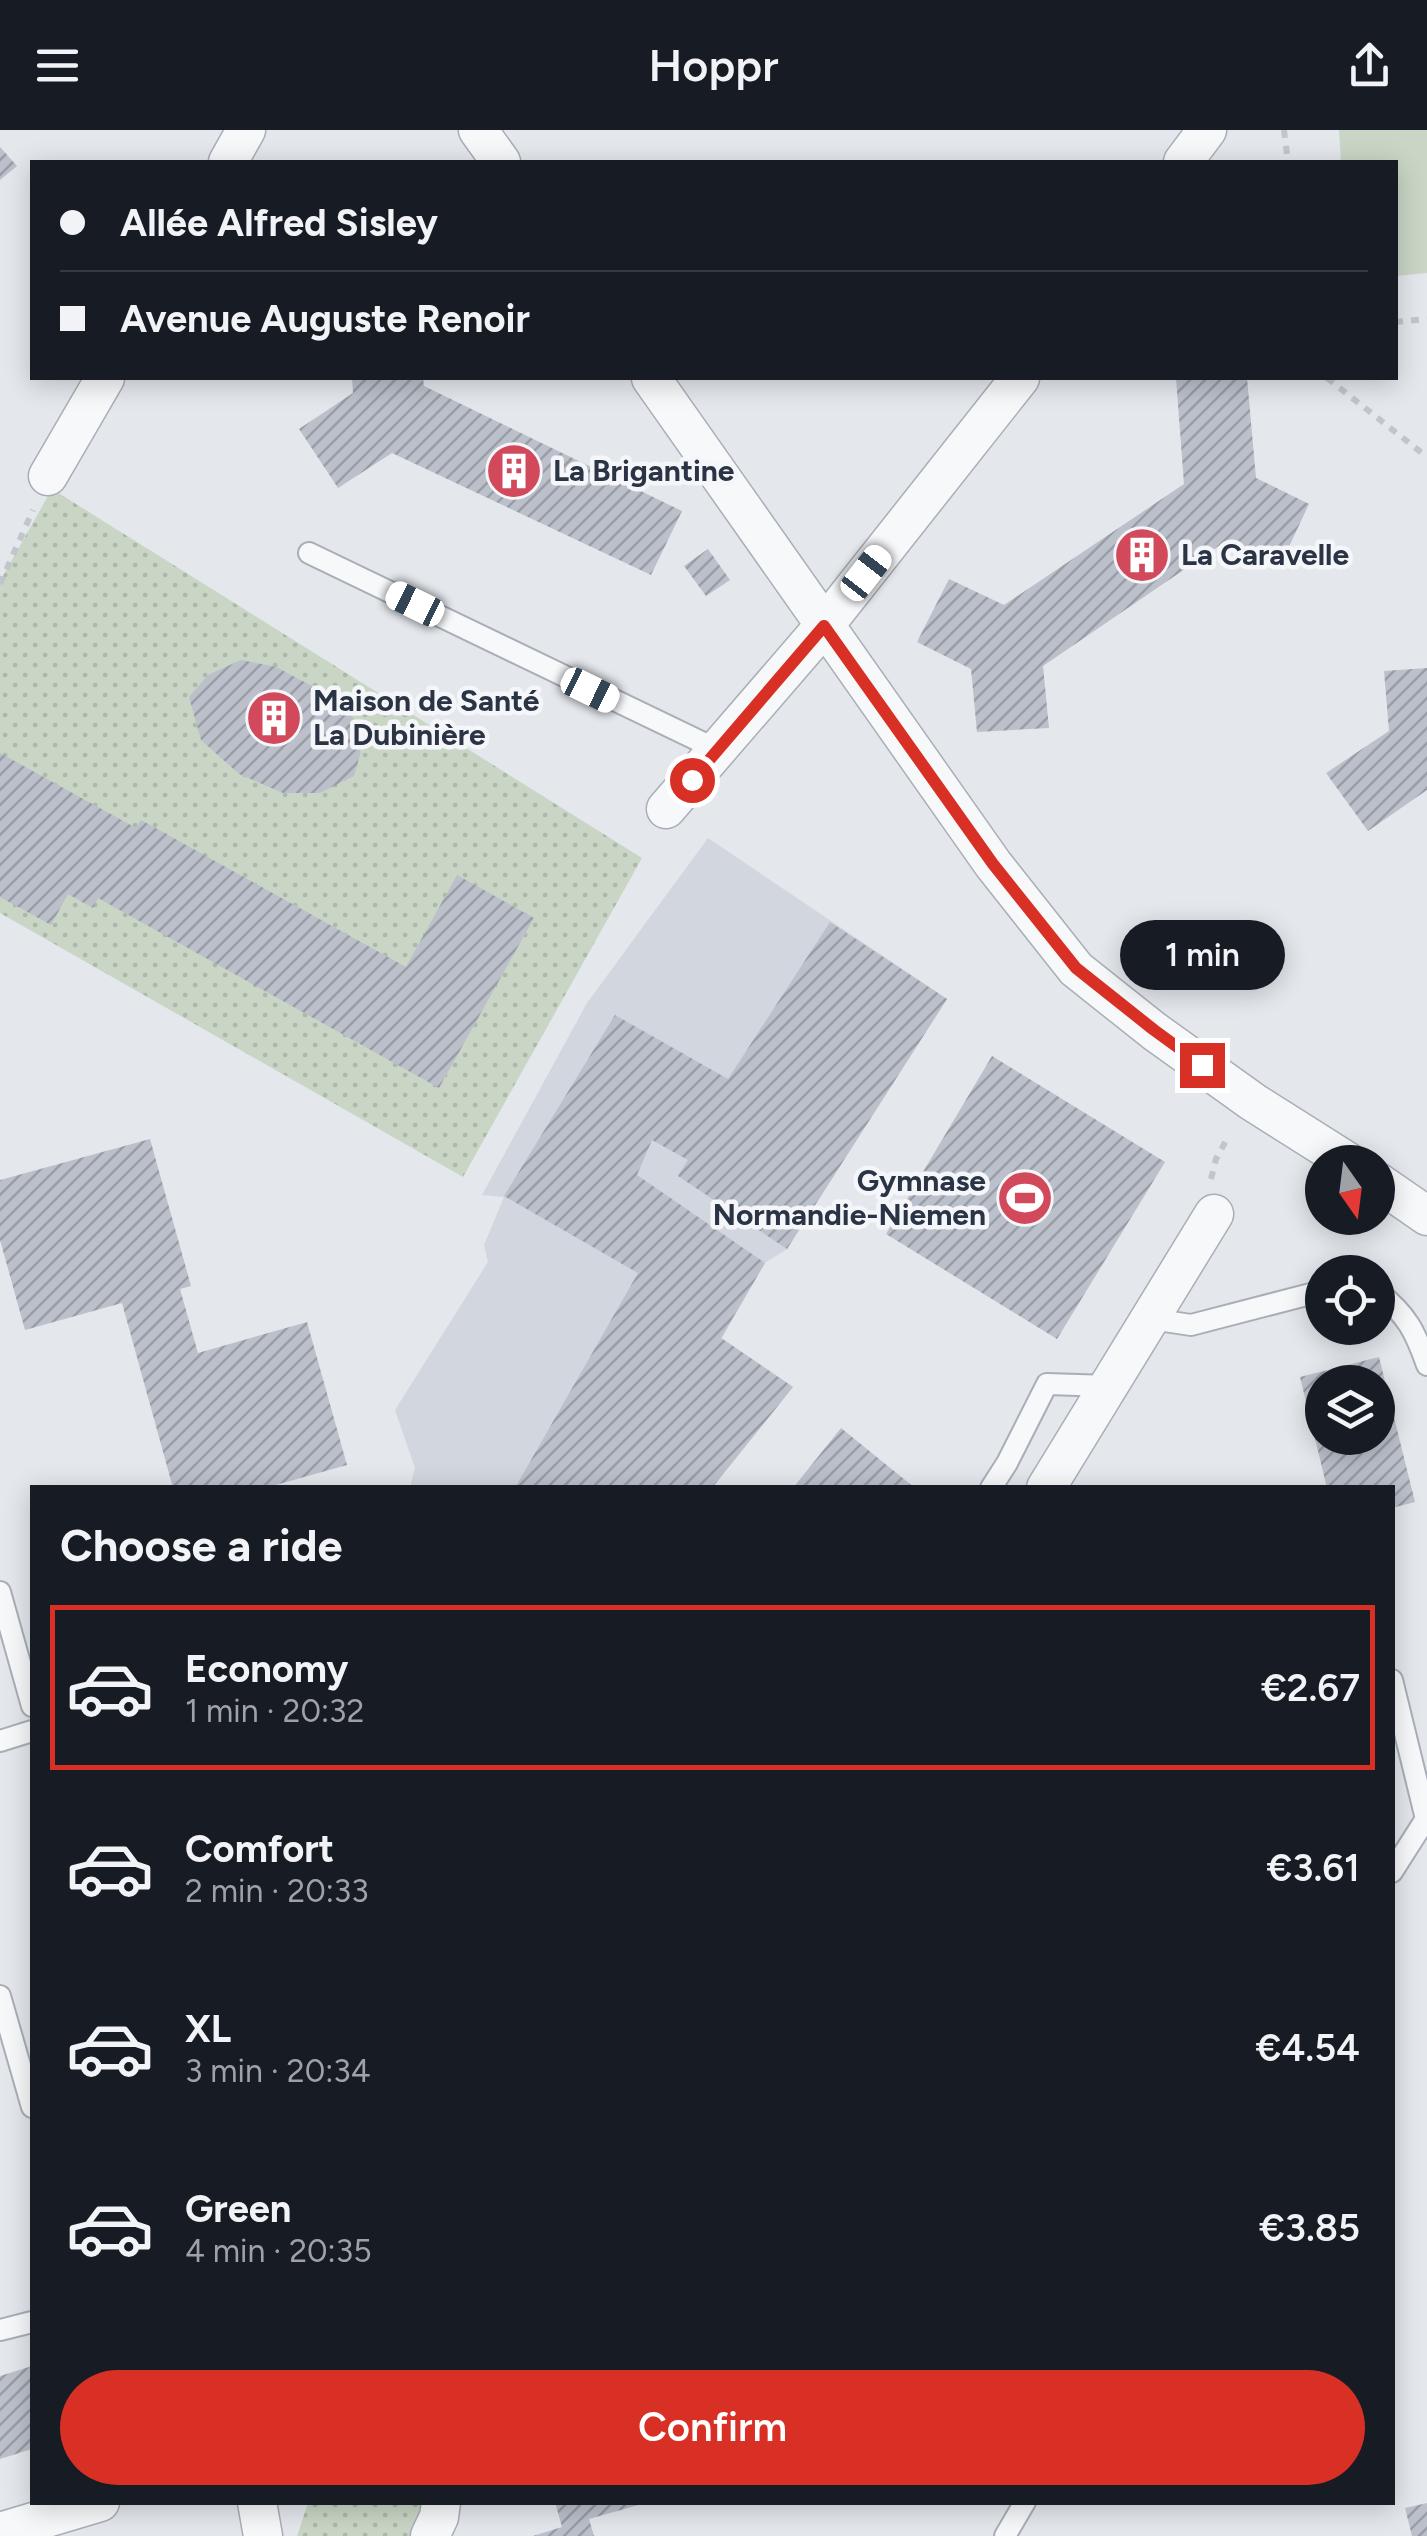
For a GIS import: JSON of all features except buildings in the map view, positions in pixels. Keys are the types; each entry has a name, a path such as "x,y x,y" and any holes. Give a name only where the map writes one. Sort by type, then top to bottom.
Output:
{"street":[{"path":"229,160 246,130"},
{"path":"478,130 500,160"},
{"path":"1184,160 1207,130"},
{"path":"48,476 103,380"},
{"path":"652,380 993,864 1076,968 1253,1102 1321,1145"},
{"path":"666,809 824,626 1018,380"},
{"path":"1395,1194 1427,1216"},
{"path":"1048,1485 1214,1214"},
{"path":"0,2532 90,2505"},
{"path":"258,2505 263,2536"},
{"path":"430,2536 440,2517 441,2505"}],"lane":[{"path":"310,553 718,750"},
{"path":"1151,1319 1192,1325 1305,1296"},
{"path":"1395,1306 1417,1337 1427,1365"},
{"path":"993,1485 1047,1384 1109,1386"},
{"path":"0,1592 30,1699"},
{"path":"1395,1692 1427,1818 1395,1867"},
{"path":"0,1741 30,1732"},
{"path":"0,1996 30,2100"},
{"path":"0,2330 30,2322"},
{"path":"1005,2536 1023,2505"}],"path":[{"path":"1284,130 1288,160"},
{"path":"1398,322 1427,319"},
{"path":"1330,380 1427,457"},
{"path":"0,584 48,476"},
{"path":"1216,1159 1228,1137"}],"shaded area":[{"path":"708,838 947,999 787,1249 765,1263 722,1338 793,1387 714,1485 411,1485 415,1468 395,1410 488,1262 484,1245 504,1197 482,1195 587,1003"}],"green space":[{"path":"1339,130 1427,130 1427,273 1398,276 1398,160 1341,160"},
{"path":"52,489 642,858 463,1177 0,913 0,581"},
{"path":"307,2505 423,2505 420,2521 411,2536 297,2536"}],"place":[{"name":"La Brigantine","path":"514,471"},
{"name":"La Caravelle","path":"1142,555"},
{"name":"Maison de Santé La Dubinière","path":"274,718"},
{"name":"Gymnase Normandie-Niemen","path":"1025,1198"}],"route":[{"path":"692,780 824,626 993,864 1076,968 1202,1065"}]}
